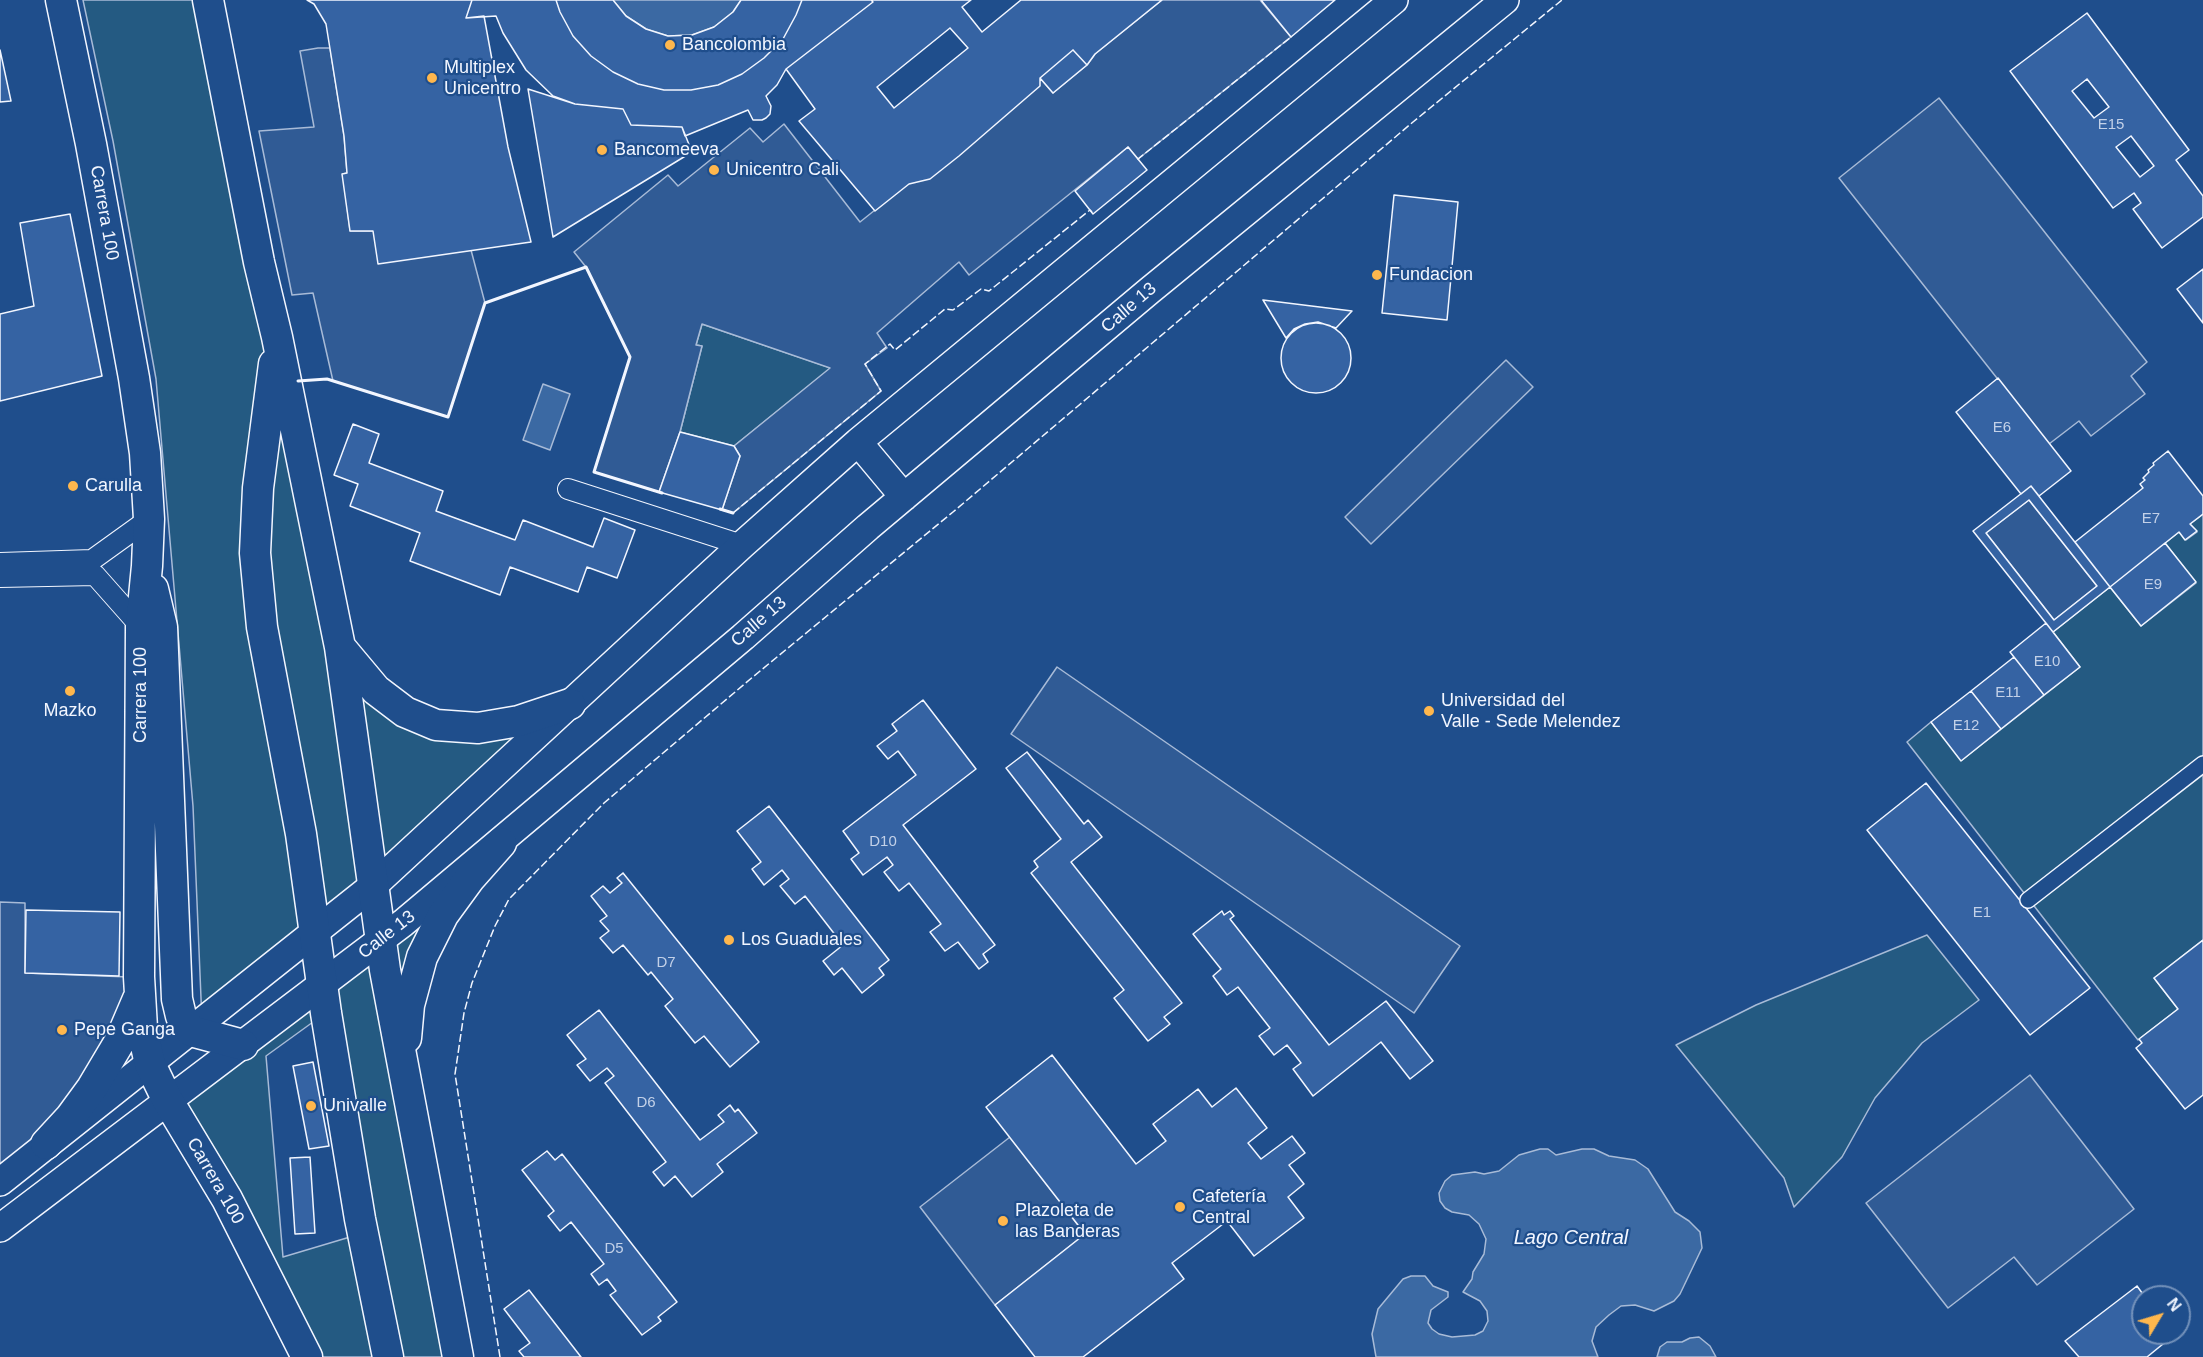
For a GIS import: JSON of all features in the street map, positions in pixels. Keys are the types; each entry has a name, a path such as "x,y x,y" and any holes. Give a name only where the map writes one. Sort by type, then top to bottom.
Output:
{"main road":[{"name":"Carrera 100","path":"61,0 91,144 134,378 145,453 149,519 141,627 139,997 142,1028 150,1064 168,1101 227,1199 307,1357"},
{"path":"208,0 259,262 277,337 340,647 381,940 410,1107 458,1357"},
{"path":"0,1182 374,885 858,441 1394,0"},
{"name":"Calle 13","path":"0,1228 322,986 501,843 904,497 1149,291 1505,0"},
{"path":"277,337 258,488 255,553 262,627 301,834 322,986 360,1219 388,1357"},
{"path":"858,441 904,497"},
{"path":"147,566 162,627 177,999 181,1017 191,1031 243,1044"},
{"path":"340,647 375,690 405,712 436,725 478,728 519,721 570,704"},
{"path":"410,1107 405,1056 409,1005 422,957 443,915 470,878 501,843"},
{"path":"46,1144 70,1118 97,1081 120,1041 139,997"}],"street":[{"path":"568,489 742,545"},
{"path":"0,563 92,560 149,519"},
{"path":"0,577 95,575 141,627"},
{"path":"2028,900 2203,764"}],"shaded area":[{"path":"83,0 208,0 340,647 436,725 570,704 202,1022 193,806 156,379 113,141"},
{"path":"1162,0 1260,0 1291,37 1138,159 1128,147 969,275 959,262 877,333 887,348 865,364 881,391 733,513 722,510 740,456 734,446 830,368 702,324 696,345 702,346 680,432 659,492 594,472 630,357 586,267 574,252 668,175 678,186 750,128 763,142 784,124 860,222 1040,78 1053,93 1087,65 1095,54"},
{"path":"330,48 344,136 347,173 343,174 350,231 373,231 471,250 485,303 448,417 333,381 313,293 292,295 259,131 314,127 300,51"},
{"path":"1939,98 2147,362 2131,376 2145,394 2091,436 2079,421 2049,444 1839,178"},
{"path":"702,324 831,368 734,446 680,432 702,346 696,345"},
{"path":"1506,360 1533,387 1371,544 1345,517"},
{"path":"2029,500 2097,586 2054,620 1986,533"},
{"path":"2203,514 2203,940 2154,978 2178,1009 2138,1040 1907,742 1931,722 1962,760 2080,667 2053,632 2110,587 2141,626 2196,583 2165,543 2179,532 2186,540 2197,532 2190,524"},
{"path":"1057,667 1460,946 1414,1013 1011,734"},
{"path":"501,843 409,1005 458,1357 307,1357 168,1101","holes":["313,1022 350,1237 283,1257 266,1056"]},
{"name":"Pepe Ganga","path":"0,902 25,903 25,973 129,977 130,1019 0,1182"},
{"path":"1927,935 1979,1000 1922,1043 1875,1098 1842,1157 1794,1207 1784,1178 1676,1045 1756,1005"},
{"path":"2030,1075 2134,1209 2037,1285 2014,1257 1948,1308 1866,1203"},
{"name":"Plazoleta de las Banderas","path":"1010,1137 1085,1234 995,1305 920,1207"}],"water":[{"path":"613,0 741,0 733,12 714,27 692,35 668,36 646,29 626,16"},
{"path":"543,384 570,394 550,450 523,440"},
{"name":"Lago Central","path":"1548,1149 1556,1155 1582,1149 1594,1149 1609,1156 1635,1160 1648,1169 1675,1212 1700,1232 1702,1248 1680,1294 1674,1301 1654,1311 1635,1305 1621,1306 1609,1315 1596,1327 1592,1341 1598,1357 1376,1357 1372,1334 1378,1309 1403,1279 1411,1276 1425,1276 1433,1286 1448,1292 1448,1297 1431,1310 1428,1323 1432,1329 1439,1334 1452,1337 1475,1335 1483,1331 1488,1321 1487,1311 1480,1301 1463,1292 1484,1254 1486,1239 1479,1224 1469,1215 1452,1212 1445,1208 1440,1201 1439,1193 1445,1181 1452,1175 1499,1171 1519,1155"},
{"path":"1699,1337 1710,1346 1716,1357 1657,1357 1660,1347 1667,1342 1682,1342"}],"building":[{"path":"307,0 472,0 466,18 484,16 508,147 531,242 378,264 373,231 350,231 342,174 347,173 344,136 326,24 314,4"},
{"path":"472,0 556,0 573,36 591,56 613,72 638,84 664,90 691,90 718,85 742,74 764,58 783,39 802,0 871,0 873,2 786,69 777,85 766,96 771,106 770,114 766,118 753,120 748,110 685,136 682,127 631,125 623,109 575,104 553,96 526,70 503,33 496,16 466,18"},
{"path":"556,0 613,0 626,16 646,29 668,36 692,35 714,27 733,12 741,0 802,0 783,39 764,58 742,74 718,85 691,90 664,90 638,84 613,72 591,56 573,36"},
{"path":"871,0 971,0 962,7 982,32 1021,0 1162,0 1095,54 1087,65 1073,50 1040,78 1040,86 959,156 930,179 909,184 875,211 799,121 815,109 786,69 873,2","holes":["950,28 968,48 894,108 877,87"]},
{"path":"1261,0 1335,0 1291,37"},
{"path":"2087,13 2189,150 2176,160 2203,196 2203,217 2162,248 2133,209 2141,203 2134,193 2113,208 2010,71","holes":["2087,79 2109,107 2094,118 2072,91","2131,136 2154,166 2140,177 2116,147"]},
{"path":"0,50 11,101 0,102"},
{"path":"1073,50 1087,65 1053,93 1040,78"},
{"path":"528,89 575,104 623,109 631,125 682,127 692,152 553,237"},
{"path":"1128,147 1147,170 1093,214 1075,191"},
{"path":"1394,195 1458,202 1447,320 1382,313"},
{"path":"70,214 102,376 0,401 0,314 34,306 20,223"},
{"path":"2203,269 2203,323 2177,289"},
{"path":"1263,300 1352,311 1336,328 1318,322 1305,324 1294,329 1286,338"},
{"path":"1323,323 1336,329 1345,338 1349,344 1351,358 1349,372 1341,383 1330,391 1309,393 1291,383 1283,372 1281,351 1291,333 1302,325"},
{"path":"1998,378 2071,471 2039,496 2031,486 2021,494 1956,412"},
{"path":"353,424 379,434 369,463 443,491 436,511 515,540 523,520 593,547 604,518 635,530 617,578 587,567 578,592 510,567 500,595 410,561 420,533 350,506 358,484 334,475"},
{"path":"680,432 734,446 740,456 722,510 659,492"},
{"path":"2168,451 2203,496 2203,514 2190,524 2197,531 2185,540 2179,532 2110,587 2075,542 2143,488 2140,484 2145,480 2143,478 2149,472 2148,470"},
{"path":"2031,486 2110,587 2053,632 1973,531","holes":["2029,500 2097,586 2054,620 1986,533"]},
{"path":"2165,543 2196,582 2141,626 2110,587"},
{"path":"2046,623 2080,667 2044,695 2010,652"},
{"path":"2014,657 2044,695 2001,729 1971,691"},
{"path":"1971,691 2001,729 1961,761 1931,722"},
{"path":"923,700 976,769 903,825 995,945 983,954 988,962 979,969 958,942 945,951 930,932 941,924 909,883 899,891 884,872 893,865 887,857 863,875 851,859 859,853 843,831 916,775 898,751 888,759 877,746 897,731 892,724"},
{"path":"1027,752 1084,824 1088,820 1102,837 1071,862 1182,1003 1164,1017 1170,1024 1148,1041 1114,998 1124,990 1031,873 1038,867 1034,861 1061,839 1006,768"},
{"path":"1926,783 2090,988 2030,1035 1867,830"},
{"path":"769,806 889,960 879,968 884,975 862,993 842,968 834,975 823,961 843,945 805,896 795,904 780,886 789,879 782,870 764,885 752,869 761,862 737,831"},
{"path":"623,873 759,1042 730,1067 704,1036 695,1043 665,1006 673,999 651,972 648,975 623,945 613,953 600,938 609,931 600,921 607,916 591,896 603,886 610,893 622,883 617,878"},
{"path":"26,910 120,912 119,976 25,973"},
{"path":"1222,911 1224,915 1230,911 1234,916 1230,919 1329,1045 1386,1001 1433,1061 1410,1079 1381,1042 1313,1096 1293,1069 1301,1063 1287,1045 1274,1055 1259,1036 1270,1028 1238,987 1227,995 1213,976 1221,969 1193,934"},
{"path":"2203,940 2203,1095 2185,1109 2136,1048 2142,1043 2139,1039 2178,1009 2154,978"},
{"path":"599,1010 700,1140 724,1122 718,1115 730,1105 735,1112 738,1109 757,1133 717,1164 723,1172 692,1197 675,1176 664,1186 653,1172 666,1162 605,1083 614,1076 607,1068 590,1081 577,1065 586,1059 567,1035"},
{"name":"Cafetería Central","path":"1052,1055 1136,1164 1166,1141 1153,1124 1198,1089 1212,1107 1236,1088 1267,1128 1248,1143 1261,1159 1292,1136 1305,1153 1289,1165 1304,1184 1288,1197 1304,1218 1254,1256 1227,1221 1172,1263 1184,1279 1083,1357 1035,1357 995,1305 1085,1234 986,1107"},
{"name":"Univalle","path":"313,1062 329,1146 309,1149 293,1066"},
{"path":"547,1151 555,1160 562,1154 677,1302 658,1317 661,1321 642,1335 610,1295 616,1291 607,1279 599,1285 591,1274 604,1264 571,1222 560,1231 548,1216 554,1211 522,1170"},
{"name":"Univalle","path":"310,1157 315,1233 295,1234 290,1158"},
{"path":"529,1290 581,1357 524,1357 519,1351 530,1343 504,1309"},
{"path":"2131,1291 2131,1345 2162,1345 2147,1357 2079,1357 2065,1341"}],"fence":[{"path":"500,1357 455,1074 464,1013 472,983 495,926 509,899 604,803 953,512 1413,122 1562,0"},
{"path":"1139,160 1291,37"},
{"path":"733,513 881,391 865,364 890,344 895,350 945,309 953,310 981,289 989,291 1090,210 1092,212"}],"wall":[{"path":"298,381 327,379 448,417 485,303 586,267 630,357 594,472 662,493"},
{"path":"720,509 733,513"}],"place":[{"name":"Bancolombia","path":"670,45"},
{"name":"Multiplex Unicentro","path":"432,78"},
{"name":"Bancomeeva","path":"602,150"},
{"name":"Unicentro Cali","path":"714,170"},
{"name":"Fundacion","path":"1377,275"},
{"name":"Carulla","path":"73,486"},
{"name":"Mazko","path":"70,691"},
{"name":"Universidad del Valle - Sede Melendez","path":"1429,711"},
{"name":"Los Guaduales","path":"729,940"},
{"name":"Pepe Ganga","path":"62,1030"},
{"name":"Univalle","path":"311,1106"},
{"name":"Cafetería Central","path":"1180,1207"},
{"name":"Plazoleta de las Banderas","path":"1003,1221"}]}
